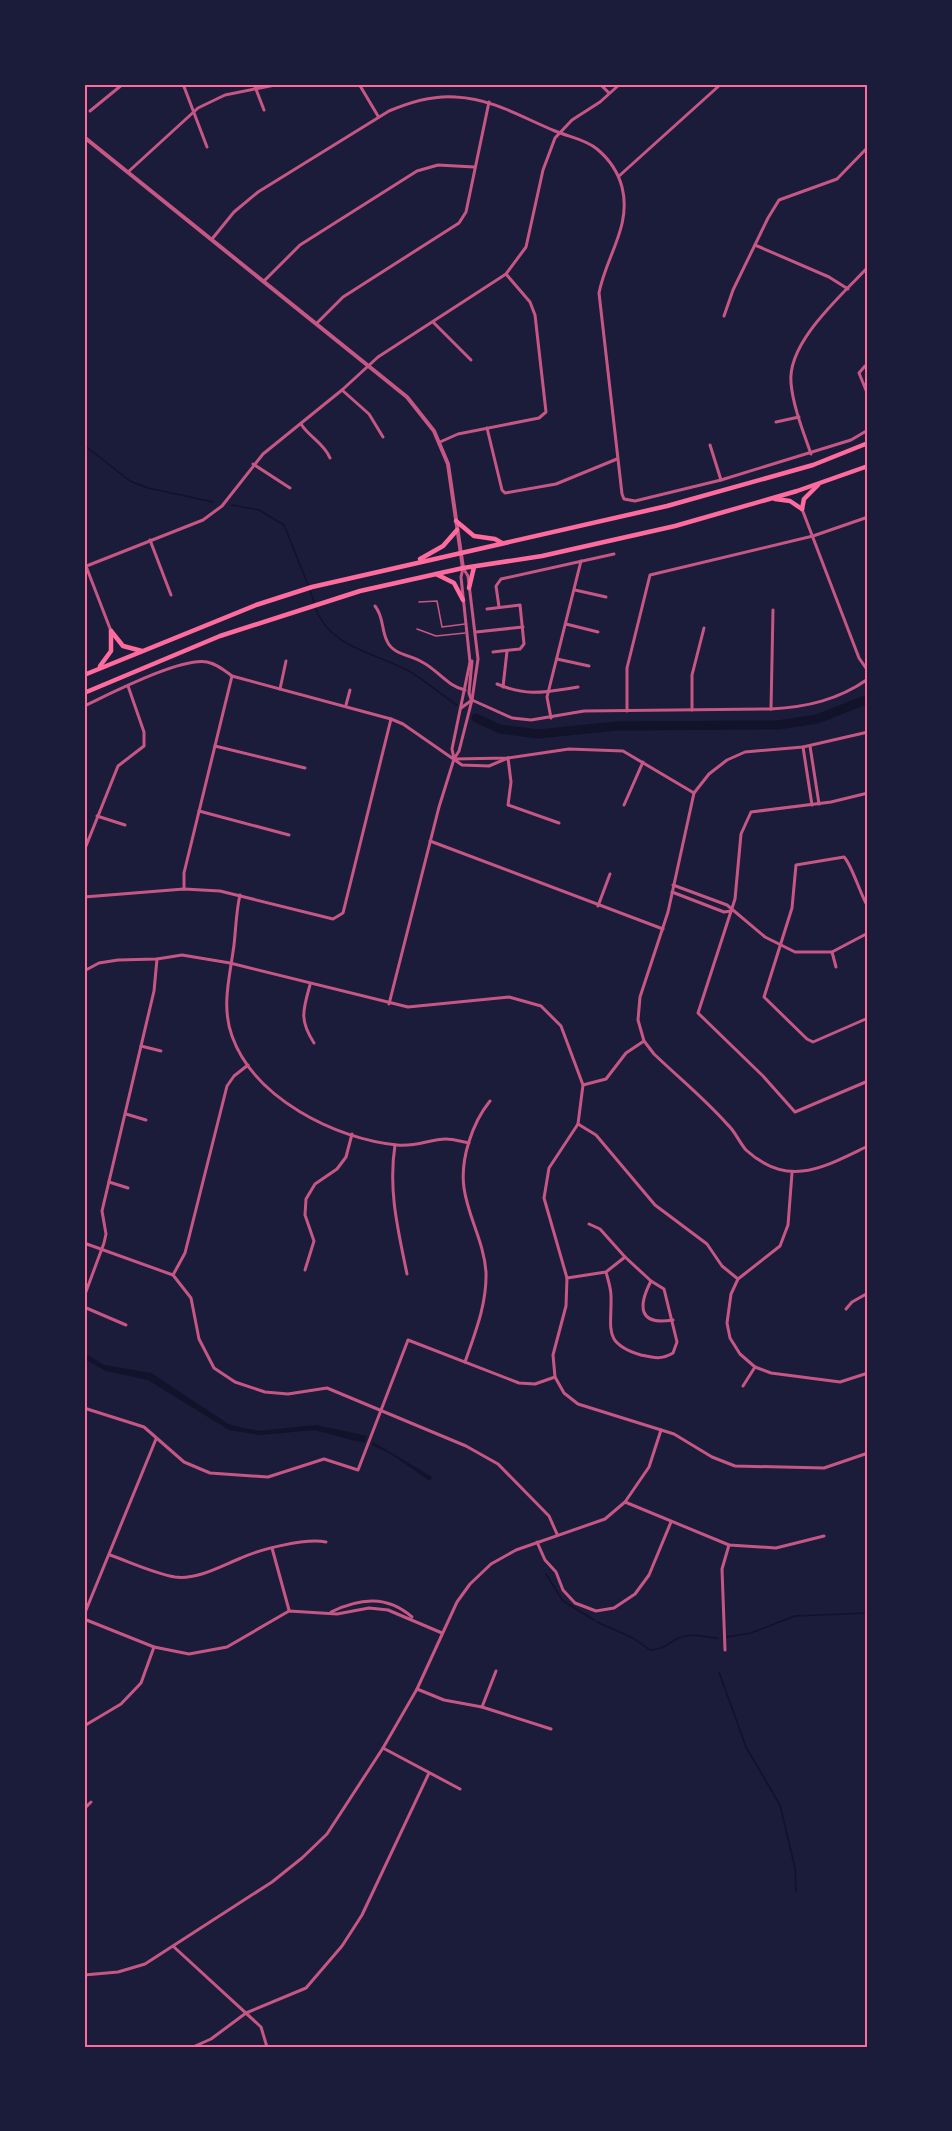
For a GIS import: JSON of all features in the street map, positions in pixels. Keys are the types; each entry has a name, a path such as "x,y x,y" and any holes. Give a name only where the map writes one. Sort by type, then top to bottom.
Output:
{"main road":[{"path":"84,675 312,587 417,561 668,506 813,465 868,442"},
{"path":"84,693 220,636 318,603 360,591 463,568 542,556 675,526 772,499 868,466"},
{"path":"772,499 790,501 802,509 804,499 819,484"},
{"path":"456,521 474,536 495,539 502,543"},
{"path":"417,561 444,546 457,530"},
{"path":"469,588 474,567"},
{"path":"436,574 454,583 463,600"},
{"path":"111,631 123,646 142,651"},
{"path":"97,669 111,651 111,631"}],"street":[{"path":"90,111 123,84"},
{"path":"183,84 207,147"},
{"path":"128,172 193,113 225,95 255,86 280,84"},
{"path":"359,84 378,116"},
{"path":"600,84 609,94"},
{"path":"85,567 203,520 222,507 253,464 342,390 368,364 395,343 433,322 506,274 526,247 549,151 559,133 620,84"},
{"path":"619,176 721,84"},
{"path":"255,86 264,110"},
{"path":"212,239 234,212 258,192 378,116 424,99 455,97 489,102 597,149 619,176 624,202 622,228 602,276 599,293 617,459 622,494 627,501 677,492 811,454 851,440 868,430"},
{"path":"317,323 343,297 459,223 466,212 489,102"},
{"path":"84,137 407,397 440,442 448,464 460,552 463,568 468,576 478,659 472,700 459,751 454,759 430,841 389,1004"},
{"path":"724,316 733,290 779,200 837,179 868,147"},
{"path":"264,281 300,245 417,171 438,165 475,167"},
{"path":"755,245 829,277 848,289"},
{"path":"811,454 791,382 793,362 804,338 868,267"},
{"path":"440,442 458,434 539,418 547,409 535,315 530,302 506,274"},
{"path":"433,322 471,360"},
{"path":"865,366 859,373 868,395"},
{"path":"342,390 369,414 383,437"},
{"path":"776,422 799,417"},
{"path":"300,424 312,438 324,447 330,458"},
{"path":"488,428 502,490 505,493 556,484 617,459"},
{"path":"711,445 721,480"},
{"path":"253,464 290,488"},
{"path":"802,509 860,658 868,671"},
{"path":"627,711 627,668 650,575 813,536 868,517"},
{"path":"150,540 171,595"},
{"path":"499,607 496,586 501,579 614,554"},
{"path":"84,561 111,631"},
{"path":"551,718 548,692 581,561"},
{"path":"463,568 461,577 463,600 473,669 469,693 472,700 512,718 531,720 584,711 798,708 852,690 868,679"},
{"path":"574,590 606,597"},
{"path":"487,609 520,605 524,644 520,649 493,652"},
{"path":"375,606 381,613 387,642 399,653 423,662 452,685 465,690"},
{"path":"771,709 772,610"},
{"path":"566,624 598,632"},
{"path":"476,632 523,627"},
{"path":"692,710 692,675 704,628"},
{"path":"503,687 507,651"},
{"path":"454,759 452,749 470,657"},
{"path":"557,658 589,666"},
{"path":"84,706 186,663 200,661 216,664 232,676 391,719 403,724 462,765 497,764 508,758"},
{"path":"280,689 286,661"},
{"path":"184,889 184,873 232,676"},
{"path":"497,684 518,693 548,692 578,687"},
{"path":"84,851 118,766 144,746 144,732 128,686"},
{"path":"346,705 350,690"},
{"path":"461,708 472,700"},
{"path":"84,897 184,889 220,891 333,919 343,913 391,719"},
{"path":"868,732 810,746 745,752 728,760 709,774 694,793 663,929 640,997 638,1020 644,1041 654,1054 728,1124 745,1149 769,1167 792,1173 816,1170 868,1146"},
{"path":"215,746 305,768"},
{"path":"810,746 819,804"},
{"path":"803,747 812,805"},
{"path":"454,759 508,758 592,749 623,751 643,762 656,773 694,793"},
{"path":"508,758 511,782 508,805 559,823"},
{"path":"624,805 643,762"},
{"path":"868,793 819,804 751,812 741,834 737,860 737,891 698,1010 699,1017 763,1076 795,1112 868,1081"},
{"path":"199,812 289,835"},
{"path":"97,816 125,825"},
{"path":"430,841 663,929"},
{"path":"868,907 859,892 847,859 840,857 800,862 794,868 792,908 764,997 807,1039 817,1042 868,1018"},
{"path":"598,906 610,874"},
{"path":"673,885 727,906 780,946 803,953 832,952 868,933"},
{"path":"672,892 724,912 731,911"},
{"path":"240,895 226,998 232,1036 248,1065 286,1104 316,1122 395,1145 418,1146 446,1138 469,1143"},
{"path":"832,952 836,967"},
{"path":"84,971 99,963 182,955 230,963 408,1008 509,997 541,1006 561,1026 583,1084 578,1124 549,1168 544,1198 567,1278 566,1306 553,1355 555,1377 564,1394 578,1404 674,1434 712,1457 735,1466 824,1468 868,1453"},
{"path":"84,1297 106,1234 102,1211 157,976 157,959"},
{"path":"310,985 303,1013 305,1030 314,1043"},
{"path":"583,1084 606,1079 626,1053 644,1041"},
{"path":"141,1046 161,1050"},
{"path":"173,1275 185,1253 227,1086 234,1076 248,1065"},
{"path":"465,1362 478,1325 484,1298 486,1272 480,1238 464,1188 464,1162 482,1110 490,1101"},
{"path":"126,1114 146,1120"},
{"path":"578,1124 596,1135 656,1204 707,1245 722,1266 738,1279"},
{"path":"305,1270 314,1241 305,1215 306,1198 315,1184 337,1169 346,1156 352,1134"},
{"path":"395,1145 392,1202 407,1274"},
{"path":"792,1173 788,1225 780,1246 738,1279 727,1308 727,1323 735,1346 755,1367 771,1373 840,1382 868,1373"},
{"path":"109,1182 128,1188"},
{"path":"589,1224 600,1229 625,1257 651,1281 664,1289 677,1342 673,1353 657,1359 626,1350 614,1340 608,1327 612,1295 606,1272"},
{"path":"84,1244 173,1275 191,1298 199,1339 214,1368 235,1382 265,1392 288,1394 327,1388 466,1446 498,1464 549,1516 557,1534"},
{"path":"567,1278 606,1272 625,1257"},
{"path":"651,1281 643,1297 643,1310 654,1322 673,1320"},
{"path":"846,1309 852,1302 868,1293"},
{"path":"84,1307 126,1325"},
{"path":"84,1408 144,1427 184,1462 210,1473 267,1477 324,1459 358,1470 408,1340 519,1383 535,1384 555,1377"},
{"path":"743,1386 755,1367"},
{"path":"84,1975 118,1972 145,1965 272,1882 302,1858 327,1834 383,1748 417,1689 442,1633 470,1584 496,1561 557,1534 605,1519 625,1502 649,1467 661,1429"},
{"path":"84,1615 156,1439"},
{"path":"625,1502 729,1545 776,1548 824,1536"},
{"path":"537,1542 546,1560 556,1572 563,1590 575,1603 596,1611 614,1608 635,1593 649,1575 671,1522"},
{"path":"110,1555 177,1577 209,1572 243,1556 273,1548 318,1541 326,1542"},
{"path":"725,1650 723,1569 729,1545"},
{"path":"273,1548 289,1611"},
{"path":"331,1612 350,1603 384,1600 400,1606 414,1619"},
{"path":"84,1619 154,1647 189,1654 227,1647 289,1611 337,1614 369,1608 388,1610 414,1619 442,1633"},
{"path":"84,1726 121,1704 141,1683 154,1647"},
{"path":"482,1707 496,1671"},
{"path":"417,1689 444,1700 482,1707 551,1729"},
{"path":"383,1748 460,1789"},
{"path":"193,2047 211,2039 246,2013 306,1988 342,1946 362,1915 429,1773"},
{"path":"84,1809 91,1802"},
{"path":"174,1947 261,2028 267,2047"}],"lane":[{"path":"419,602 437,601 442,627 466,624"},
{"path":"417,629 436,636 467,633"}],"shaded area":[{"path":"84,1353 104,1365 151,1373 230,1425 259,1431 316,1425 367,1436 364,1443 314,1430 260,1435 229,1430 148,1380 106,1371 84,1359"},
{"path":"373,1442 432,1477 430,1481 391,1454 372,1445"}],"waterway":[{"path":"84,445 130,481 148,488 213,502"},
{"path":"232,505 259,510 284,525 308,585"},
{"path":"310,590 314,603"},
{"path":"315,607 322,621 342,640 407,670 457,705"},
{"path":"476,718 500,729 538,734 617,726 778,725 817,719 868,699"},
{"path":"546,1574 563,1601 594,1620"},
{"path":"727,1637 751,1633 795,1616 868,1613"},
{"path":"597,1622 633,1638 650,1650 661,1648 680,1637 689,1635 718,1638"},
{"path":"719,1672 746,1747 780,1805 795,1868 796,1892"}]}
